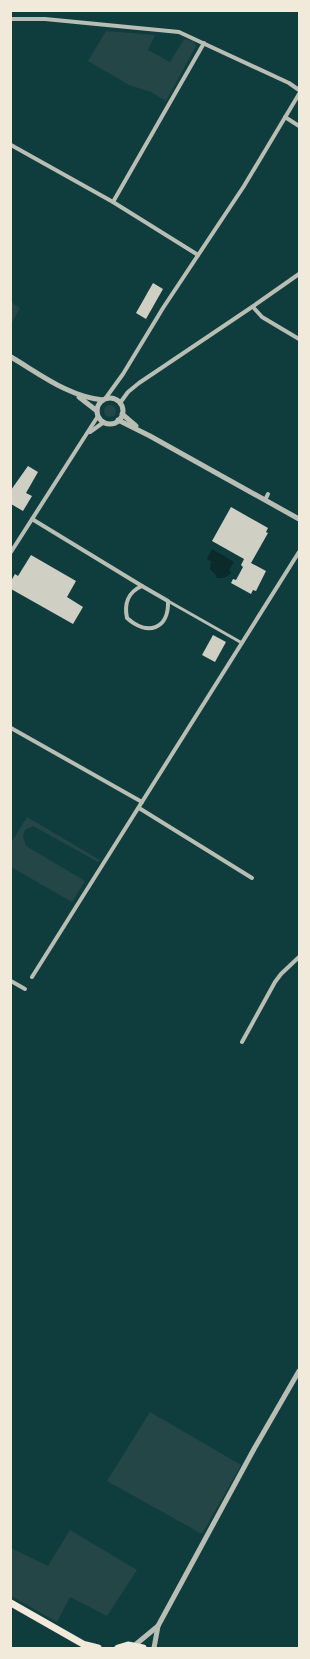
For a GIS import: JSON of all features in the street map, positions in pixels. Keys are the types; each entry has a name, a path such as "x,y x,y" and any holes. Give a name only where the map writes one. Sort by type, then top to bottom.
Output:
{"main road":[{"path":"11,1603 88,1646 98,1648"},
{"path":"118,1648 128,1645 135,1645 143,1648"}],"street":[{"path":"11,19 45,19 171,30 188,35 289,83 299,90"},
{"path":"113,202 204,43"},
{"path":"289,83 299,83"},
{"path":"11,552 87,434 98,413 99,404 104,400 123,374 163,308 244,186 299,94"},
{"path":"285,117 299,126"},
{"path":"11,145 113,202 198,255"},
{"path":"120,403 128,392 139,383 253,307 299,274"},
{"path":"253,307 262,317 299,339"},
{"path":"11,357 73,393 98,413 104,422"},
{"path":"73,393 90,399 115,399 122,407 122,414 118,420 114,423 104,422 87,434"},
{"path":"122,414 150,436"},
{"path":"118,420 150,436 299,519"},
{"path":"265,500 268,494"},
{"path":"32,519 142,586 242,644"},
{"path":"32,977 299,552"},
{"path":"142,586 130,594 126,602 125,609 127,618 132,622 142,627 156,627 166,616 168,601"},
{"path":"11,728 142,802"},
{"path":"139,808 252,878"},
{"path":"242,1042 275,982 281,974 299,957"},
{"path":"11,981 25,989"},
{"path":"154,1648 158,1626 254,1449 299,1371"},
{"path":"135,1645 158,1626"}],"shaded area":[{"path":"106,31 155,35 148,50 170,62 184,39 193,41 196,46 166,101 151,92 129,85 88,61"},
{"path":"11,302 20,308 11,324"},
{"path":"110,405 114,407 116,411 114,415 110,417 106,415 104,411 106,407"},
{"path":"212,549 234,562 229,570 231,572 227,577 216,578 217,576 210,569 211,562 219,566 207,559"},
{"path":"27,817 100,860 98,862 33,826 25,830 23,836 26,846 85,881 72,902 11,867 11,843"},
{"path":"150,1412 241,1465 202,1534 107,1481"},
{"path":"70,1530 137,1570 107,1616 70,1597 57,1622 11,1596 11,1548 48,1566"}],"building":[{"path":"153,283 163,289 146,319 136,313"},
{"path":"28,466 38,472 26,493 32,496 23,511 11,504 11,490"},
{"path":"231,507 268,528 266,532 268,533 251,563 266,571 256,591 253,590 251,594 231,583 233,579 236,580 243,567 241,565 244,559 212,541"},
{"path":"31,555 76,581 67,597 83,607 73,624 11,589 11,581 15,574 18,576"},
{"path":"213,635 226,642 215,662 202,655"}]}
